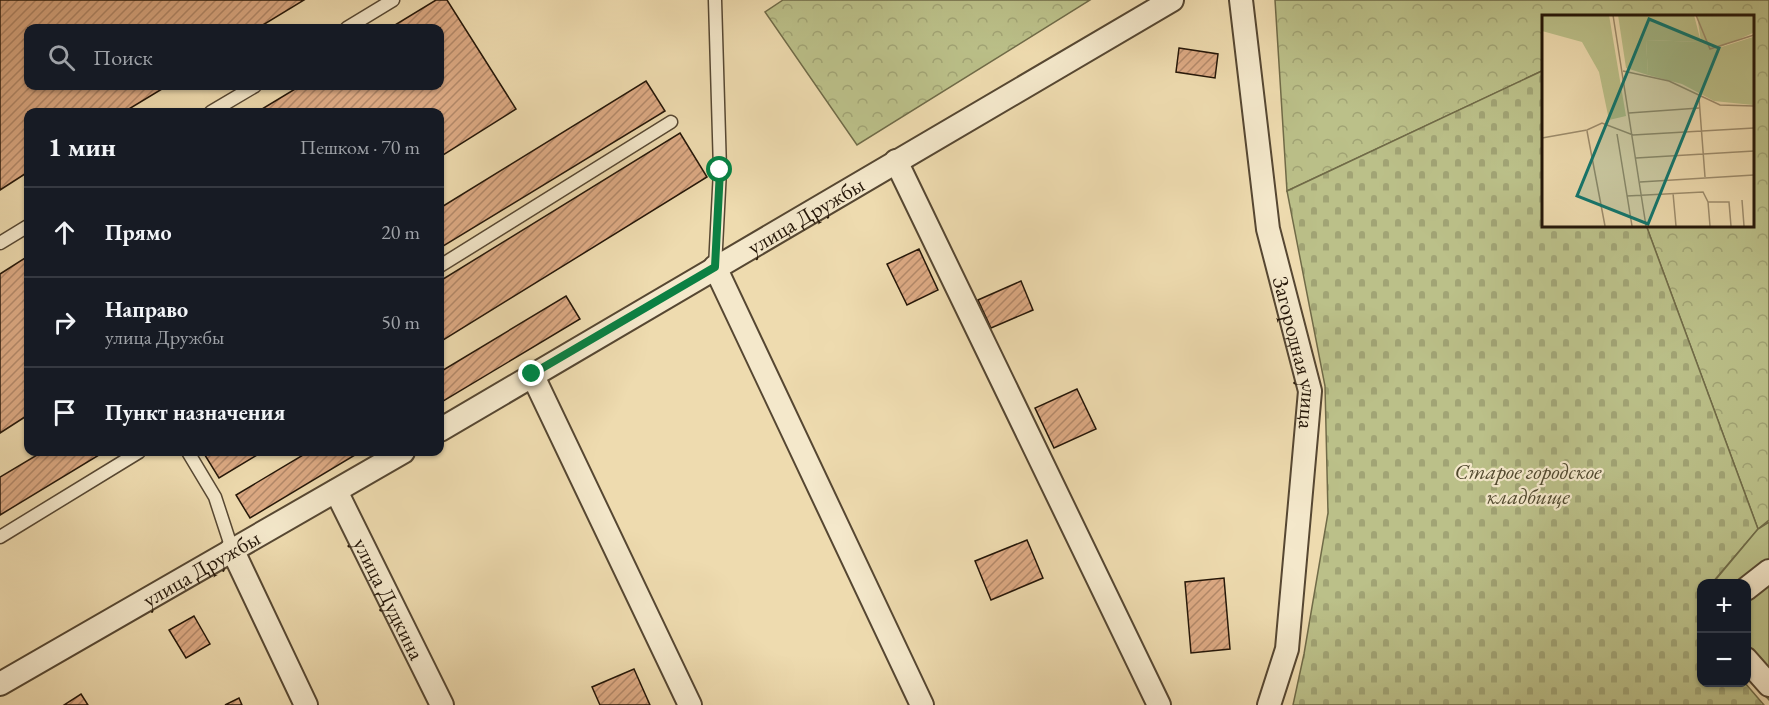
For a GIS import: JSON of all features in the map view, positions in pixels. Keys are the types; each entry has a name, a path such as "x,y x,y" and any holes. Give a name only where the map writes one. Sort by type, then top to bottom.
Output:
{"street":[{"name":"улица Дружбы","path":"444,428 1172,0"},
{"name":"Загородная улица","path":"1241,0 1268,229 1310,391 1287,649 1268,704"},
{"path":"896,161 1159,705"},
{"path":"715,267 922,705"},
{"path":"532,374 690,705"},
{"name":"улица Дружбы","path":"0,684 396,456"},
{"name":"улица Дудкина","path":"336,491 442,705"},
{"path":"232,549 306,705"},
{"path":"1751,585 1769,572"},
{"path":"1751,665 1769,685"}],"lane":[{"path":"354,24 393,0"},
{"path":"715,267 720,170 716,0"},
{"path":"218,108 248,90"},
{"path":"444,264 671,122"},
{"path":"0,243 24,228"},
{"path":"0,537 132,456"},
{"path":"190,456 214,497 232,549"}],"green space":[{"path":"783,0 1090,0 857,145 765,12"},
{"path":"1275,0 1769,0 1769,520 1758,529 1646,226 1754,226 1754,15 1542,15 1542,71 1287,191"},
{"name":"Старое городское кладбище","path":"1542,71 1542,226 1646,226 1758,529 1715,579 1697,579 1697,687 1748,687 1764,705 1293,705 1328,513 1325,386 1287,191"},
{"path":"1769,522 1769,700 1751,680 1751,579 1716,579 1758,529"}],"building":[{"path":"0,0 304,0 265,24 24,24 24,90 160,90 131,108 24,108 24,175 0,190"},
{"path":"436,0 447,0 516,109 444,154 444,108 264,108 293,90 444,90 444,24 397,24"},
{"path":"1179,48 1218,54 1215,78 1176,72"},
{"path":"646,81 665,111 444,246 444,206"},
{"path":"680,133 707,177 444,340 444,279"},
{"path":"919,249 938,290 907,305 887,264"},
{"path":"24,259 24,418 0,433 0,274"},
{"path":"1021,281 1033,310 991,328 978,300"},
{"path":"566,296 580,319 444,401 444,370"},
{"path":"1077,389 1096,429 1054,448 1035,408"},
{"path":"35,456 97,456 0,515 0,477"},
{"path":"205,456 255,456 219,478"},
{"path":"301,456 353,456 250,518 236,495"},
{"path":"1027,540 1043,578 991,600 975,561"},
{"path":"1224,578 1230,649 1191,653 1185,582"},
{"path":"194,616 210,644 186,658 169,630"},
{"path":"634,669 650,705 600,705 592,687"},
{"path":"81,694 88,705 64,705"},
{"path":"239,698 242,705 225,705"}],"route":[{"path":"532,374 715,267 720,170"}]}
